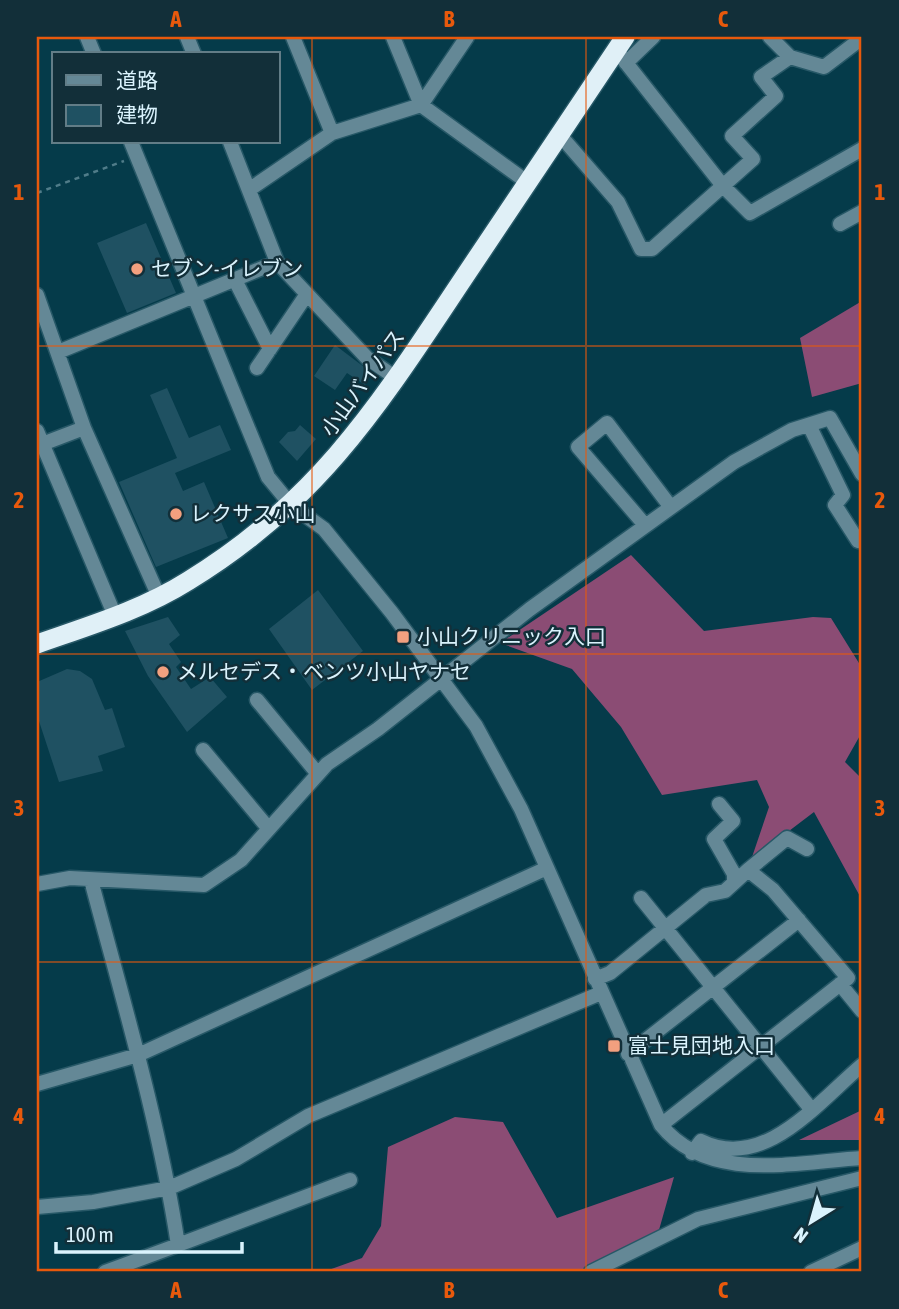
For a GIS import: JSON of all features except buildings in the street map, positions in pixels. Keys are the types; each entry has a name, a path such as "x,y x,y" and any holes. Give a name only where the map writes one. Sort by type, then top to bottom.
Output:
{"highway":[{"name":"小山バイパス","path":"37,644 159,597 209,568 291,505 343,450 396,378 559,134 623,50"}],"street":[{"path":"293,37 332,133"},
{"path":"393,37 421,105 527,182"},
{"path":"250,189 332,133 421,105 467,37"},
{"path":"653,37 623,50 723,186 750,213 862,149"},
{"path":"770,37 790,57 824,67 858,39"},
{"path":"559,134 618,202 641,249 652,249 752,159 732,136 776,96 761,77 790,57"},
{"path":"132,144 268,477 278,493 324,529 443,678 501,768 662,1125 718,1162 748,1164 862,1158"},
{"path":"231,144 276,262 367,358 396,378"},
{"path":"840,225 862,212"},
{"path":"58,352 276,262"},
{"path":"235,280 270,349"},
{"path":"257,368 307,294"},
{"path":"37,295 84,428 159,597"},
{"path":"37,884 70,877 204,885 241,860 318,774 643,524 734,461 809,425 831,418 862,474"},
{"path":"643,524 578,447 607,423 670,506"},
{"path":"809,425 843,495 835,505 858,541"},
{"path":"84,428 38,440 115,616"},
{"path":"257,700 318,774"},
{"path":"204,750 269,830"},
{"path":"719,804 733,821 714,839 734,874 734,883"},
{"path":"37,1207 93,1202 169,1188 236,1159 308,1116 598,986 610,973 706,895 724,891 787,838 807,849"},
{"path":"37,1084 138,1055 547,868"},
{"path":"662,1125 848,978 773,890 748,870"},
{"path":"91,880 138,1055 169,1188 178,1245"},
{"path":"641,898 811,1108"},
{"path":"628,1054 799,920"},
{"path":"840,984 862,1011"},
{"path":"696,1147 748,1149 772,1141 862,1065"},
{"path":"591,1272 698,1219 862,1178"},
{"path":"105,1272 350,1180"},
{"path":"811,1272 862,1248"}],"path":[{"path":"37,193 136,156"}],"shaded area":[{"path":"862,301 862,383 812,397 800,338"},
{"path":"631,555 704,631 813,617 831,618 862,668 862,732 845,762 862,779 862,900 814,812 751,860 769,807 757,780 662,795 621,727 572,669 500,643"},
{"path":"862,1110 862,1140 799,1140"},
{"path":"455,1117 503,1122 557,1218 674,1177 659,1230 607,1272 323,1272 362,1258 381,1226 388,1147"}],"place":[{"name":"セブン-イレブン","path":"137,269"},
{"name":"レクサス小山","path":"176,514"},
{"name":"小山クリニック入口","path":"403,637"},
{"name":"メルセデス・ベンツ小山ヤナセ","path":"163,672"},
{"name":"富士見団地入口","path":"614,1046"}]}
